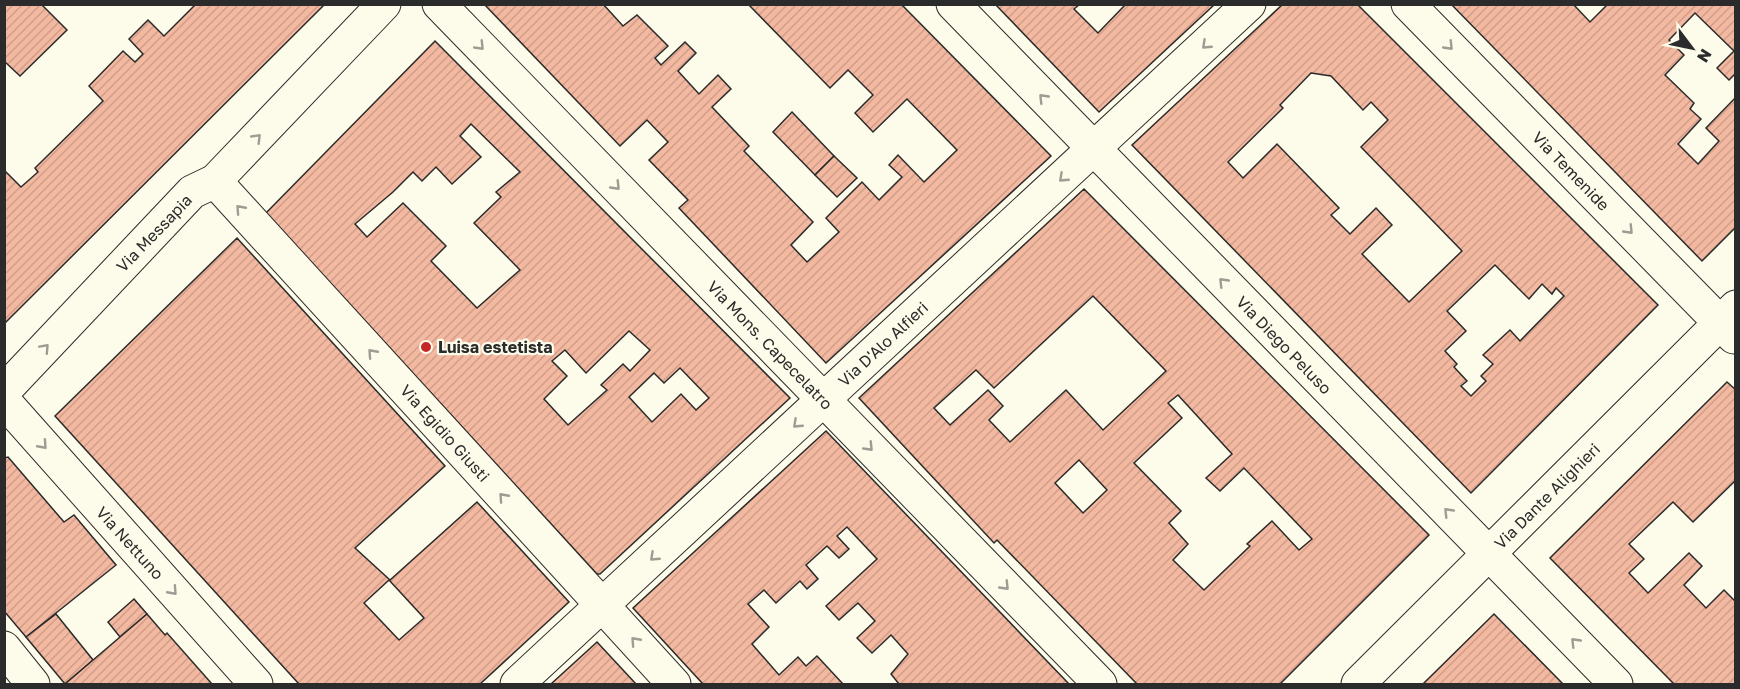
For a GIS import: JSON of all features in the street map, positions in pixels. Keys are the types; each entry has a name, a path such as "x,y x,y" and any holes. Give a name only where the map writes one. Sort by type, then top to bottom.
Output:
{"street":[{"name":"Via Messapia","path":"4,391 192,192 215,181 384,4"},
{"name":"Via Mons. Capecelatro","path":"439,4 1100,684"},
{"name":"Via Diego Peluso","path":"953,4 1616,684"},
{"name":"Via D'Alo Alfieri","path":"517,684 1249,4"},
{"name":"Via Temenide","path":"1408,4 1730,322"},
{"name":"Via Egidio Giusti","path":"215,181 674,684"},
{"name":"Via Dante Alighieri","path":"1358,684 1489,554 1730,322"},
{"name":"Via Nettuno","path":"4,401 256,684"},
{"path":"4,648 33,684"}],"building":[{"path":"4,4 41,4 67,30 20,76 4,61"},
{"path":"196,4 325,4 4,324 4,170 21,187 38,172 35,168 103,101 89,86 123,51 135,62 143,54 129,39 148,20 164,36"},
{"path":"484,4 603,4 623,26 637,15 668,46 655,58 661,65 685,42 696,53 678,71 699,94 718,75 731,89 712,107 749,146 744,151 813,222 791,245 807,262 839,232 826,218 862,182 879,200 902,177 889,165 898,155 924,182 957,150 907,99 873,132 855,113 873,95 848,70 830,88 748,4 901,4 1051,156 826,363 679,208 688,200 649,160 668,142 647,120 620,146"},
{"path":"995,4 1080,4 1074,9 1098,33 1126,4 1215,4 1099,112"},
{"path":"1283,4 1357,4 1658,305 1471,493 1132,145","holes":["1311,73 1331,76 1363,110 1371,102 1388,120 1361,147 1462,251 1409,302 1362,254 1392,225 1376,208 1350,234 1331,215 1339,208 1277,144 1243,178 1228,162 1283,108 1280,105","1495,265 1529,299 1542,284 1552,294 1556,288 1564,296 1520,341 1510,330 1483,355 1493,364 1481,376 1486,381 1471,396 1461,386 1467,381 1454,367 1457,364 1445,351 1466,331 1447,311"]},
{"path":"1451,4 1573,4 1590,22 1608,4 1736,4 1736,73 1729,80 1717,68 1734,51 1695,13 1669,40 1684,55 1665,75 1694,103 1690,109 1701,119 1678,144 1698,164 1719,141 1706,128 1736,97 1736,227 1702,261"},
{"path":"435,41 790,398 600,574 597,574 266,213","holes":["471,124 520,172 496,192 501,197 474,223 520,270 477,308 431,261 446,246 403,203 367,237 355,224 413,172 422,181 436,167 452,184 481,157 460,136","629,331 650,350 630,371 623,364 601,385 607,390 568,425 544,399 567,376 552,361 565,350 586,373","680,368 709,398 696,410 681,394 652,422 629,397 654,373 664,383"]},
{"path":"792,112 834,156 815,175 773,132"},
{"path":"834,156 857,178 837,197 815,175"},
{"path":"1084,189 1429,535 1280,684 1137,684 997,540 994,543 859,398","holes":["1093,296 1166,371 1103,430 1066,390 1010,442 989,420 1003,406 988,390 950,425 934,408 976,370 994,388","1178,395 1232,454 1206,478 1220,491 1244,468 1312,539 1299,550 1272,521 1247,544 1250,546 1204,590 1173,560 1188,544 1169,523 1181,511 1134,463 1182,418 1168,403","1079,460 1107,490 1083,513 1055,483"]},
{"path":"237,238 445,466 355,548 390,580 477,502 569,602 480,684 299,684 55,416","holes":["389,580 424,618 399,640 364,603"]},
{"path":"1727,382 1736,390 1736,480 1693,522 1673,502 1629,544 1644,559 1629,573 1648,593 1689,553 1702,566 1684,585 1706,608 1724,590 1736,602 1736,684 1674,684 1550,558"},
{"path":"826,431 1069,684 899,684 891,674 908,654 891,635 872,653 857,638 875,621 858,603 839,620 826,606 877,559 847,527 837,536 849,549 839,558 827,546 806,565 818,579 807,589 800,581 776,603 764,590 748,604 769,627 752,644 779,675 798,657 806,666 817,656 843,684 703,684 633,608"},
{"path":"8,457 64,522 74,515 116,565 26,637 4,611 4,458"},
{"path":"134,599 147,614 120,637 108,622"},
{"path":"56,614 93,660 65,684 26,637"},
{"path":"147,614 212,684 65,684"},
{"path":"1494,614 1563,684 1423,684"},
{"path":"597,642 636,684 551,684"}],"place":[{"name":"Luisa estetista","path":"426,347"}]}
